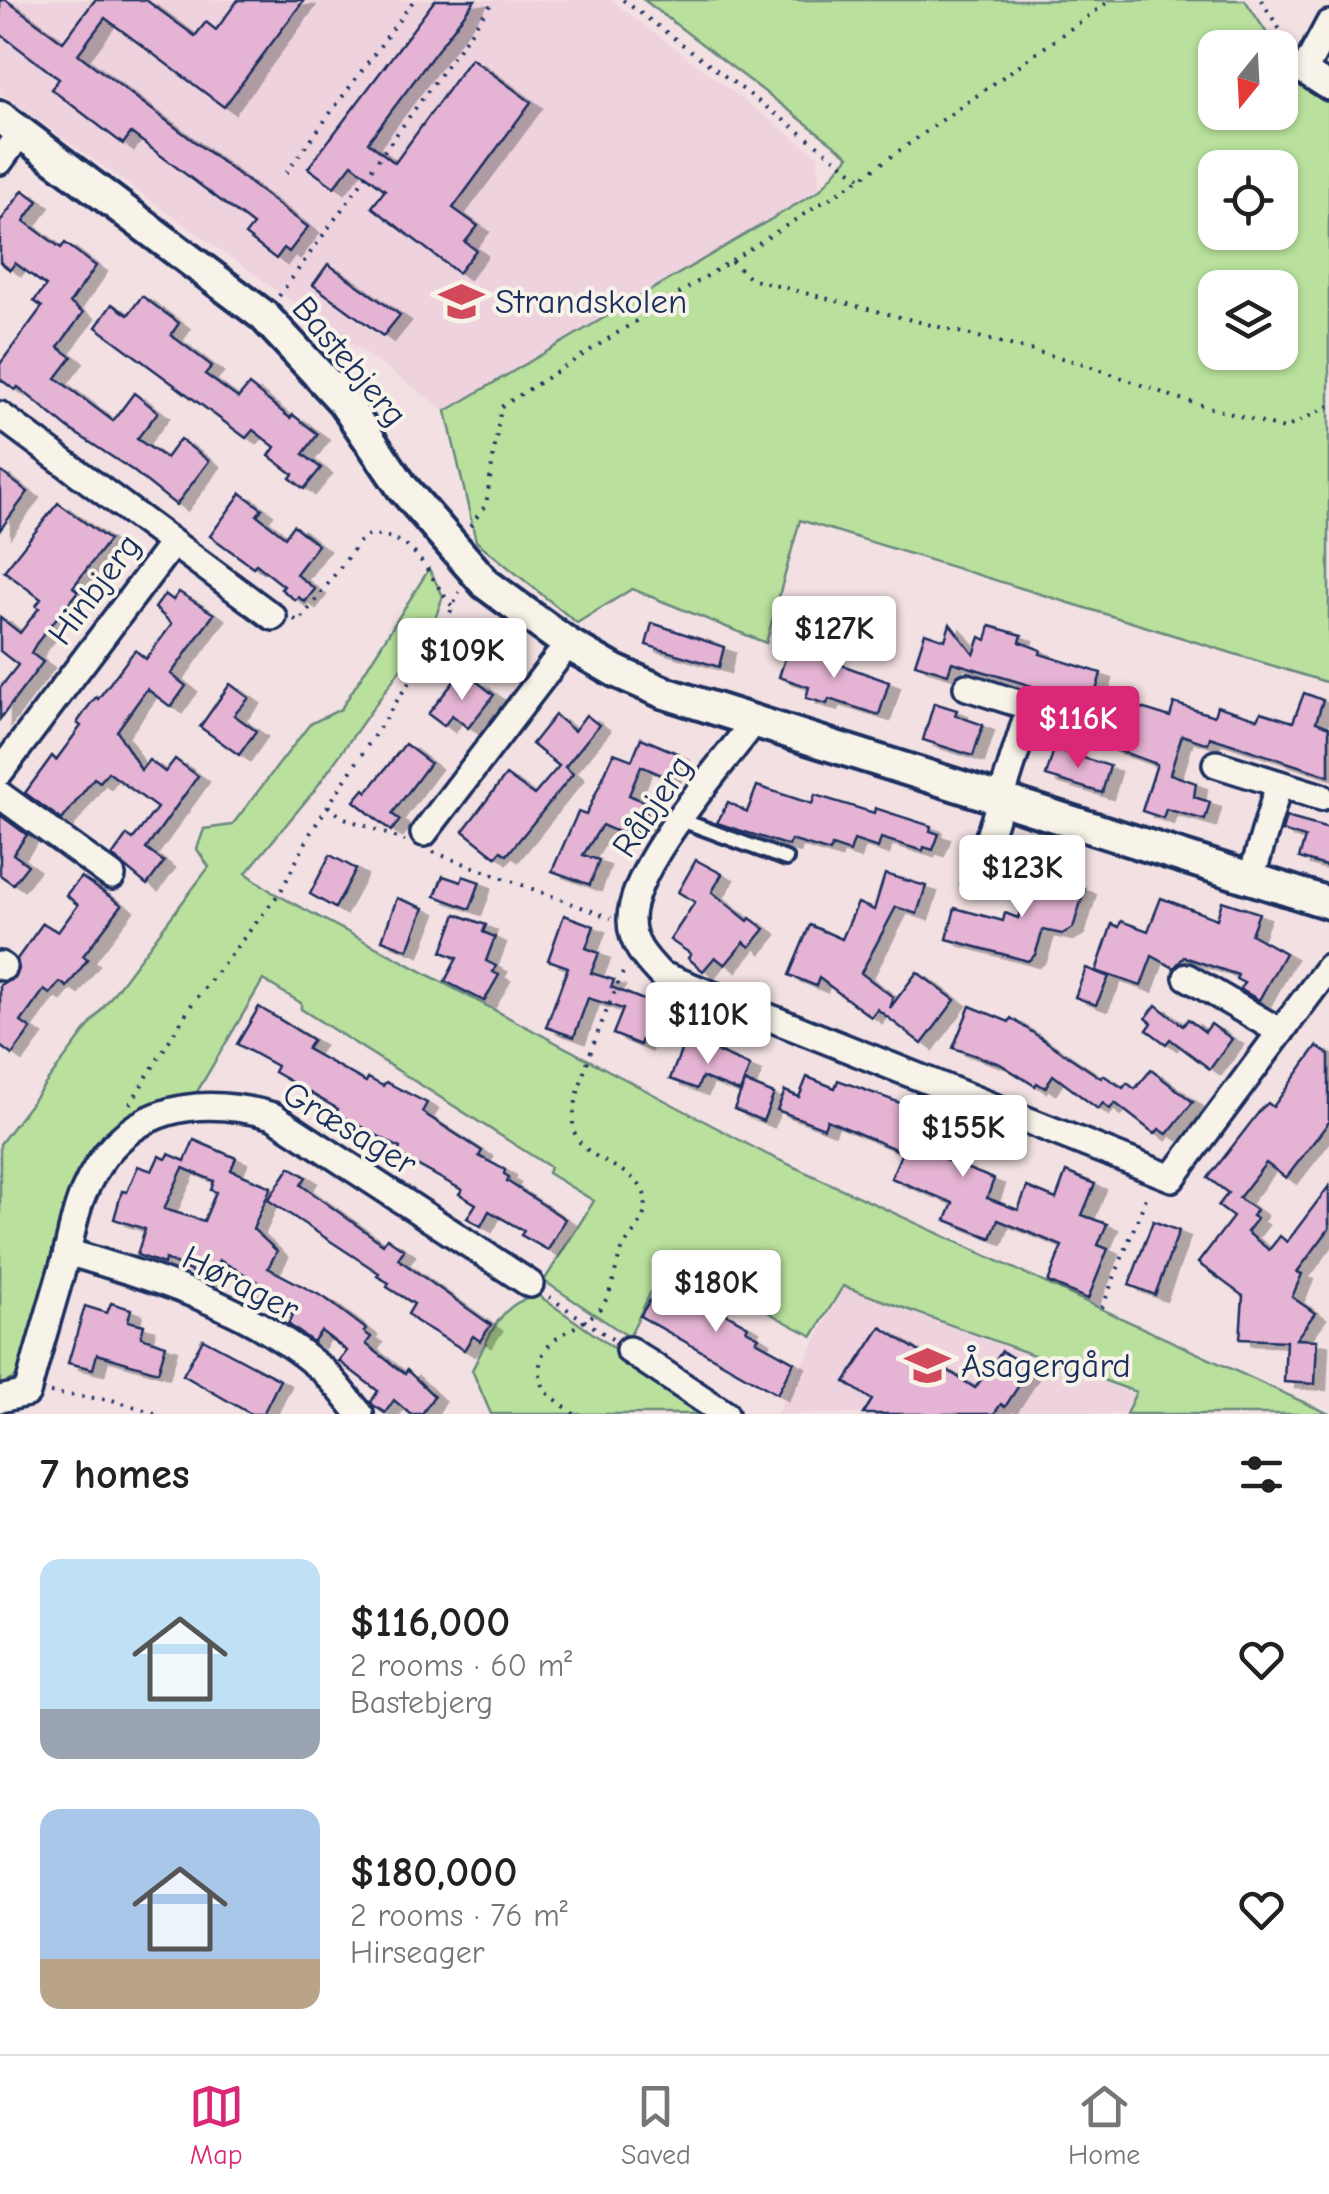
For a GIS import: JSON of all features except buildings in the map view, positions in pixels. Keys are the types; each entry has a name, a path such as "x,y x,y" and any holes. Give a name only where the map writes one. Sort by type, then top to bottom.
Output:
{"street":[{"path":"1329,24 1304,71 1329,87"},
{"name":"Bastebjerg","path":"10,125 264,316 343,401 402,487 486,584 568,644 665,694 1329,903"},
{"path":"0,160 10,125"},
{"name":"Hinbjerg","path":"0,414 274,617"},
{"name":"Hinbjerg","path":"0,772 172,544"},
{"path":"424,843 568,644"},
{"path":"967,687 1092,727"},
{"path":"975,881 1030,707"},
{"name":"Råbjerg","path":"631,922 635,895 650,862 754,723"},
{"path":"1216,764 1322,797"},
{"path":"1250,879 1278,784"},
{"path":"0,794 112,876"},
{"path":"631,922 640,952 660,974 1172,1178 1329,968"},
{"path":"1187,977 1281,1032"},
{"name":"Græsager","path":"27,1392 83,1194 106,1154 133,1128 168,1111 203,1104 238,1106 273,1116 530,1284"},
{"name":"Hørager","path":"67,1252 176,1284 252,1320 321,1368 360,1414"},
{"path":"629,1350 725,1414"},
{"path":"0,1399 27,1392"}],"lane":[{"path":"681,820 786,859"}],"path":[{"path":"286,173 414,0"},
{"path":"264,316 494,0"},
{"path":"623,0 862,178"},
{"path":"133,1128 129,1106 192,1004 281,891 328,806 442,632 463,584 461,556 466,532 486,504 501,407 862,178 1112,0"},
{"path":"1261,0 1304,71"},
{"path":"731,261 750,278 1081,363 1178,398 1284,429 1329,406"},
{"path":"274,617 279,612 299,622 364,536 382,534 408,546 453,607"},
{"path":"328,806 342,817 424,843 631,922"},
{"path":"574,1414 544,1391 540,1374 546,1350 554,1339 599,1310 623,1248 645,1210 641,1184 583,1148 575,1136 572,1120 617,985 627,962 640,952"},
{"path":"1102,1308 1157,1170"},
{"path":"530,1284 629,1350"},
{"path":"27,1392 70,1393 112,1400 158,1414"}],"shaded area":[{"name":"Strandskolen","path":"0,0 611,0 818,156 819,191 446,411 0,93"},
{"name":"Åsagergård","path":"844,1288 1134,1394 1123,1414 776,1414"}],"green space":[{"path":"644,0 1245,0 1265,30 1198,30 1198,130 1298,130 1298,79 1329,103 1329,683 800,520 766,643 632,589 577,623 476,541 446,411 819,191 849,156"},
{"path":"429,569 443,596 434,622 314,791 246,873 272,892 768,1155 1329,1414 1126,1414 1136,1392 843,1286 813,1336 704,1276 666,1260 629,1337 544,1281 594,1201 548,1173 550,1167 301,1009 301,1003 263,980 197,1092 155,1108 116,1132 19,1376 0,1385 0,1144 209,867 197,849 204,829 232,825 310,724 341,709"},
{"path":"535,1293 708,1414 491,1414 472,1370 502,1316"}],"place":[{"name":"Strandskolen","path":"462,301"},
{"name":"Åsagergård","path":"928,1365"}]}
